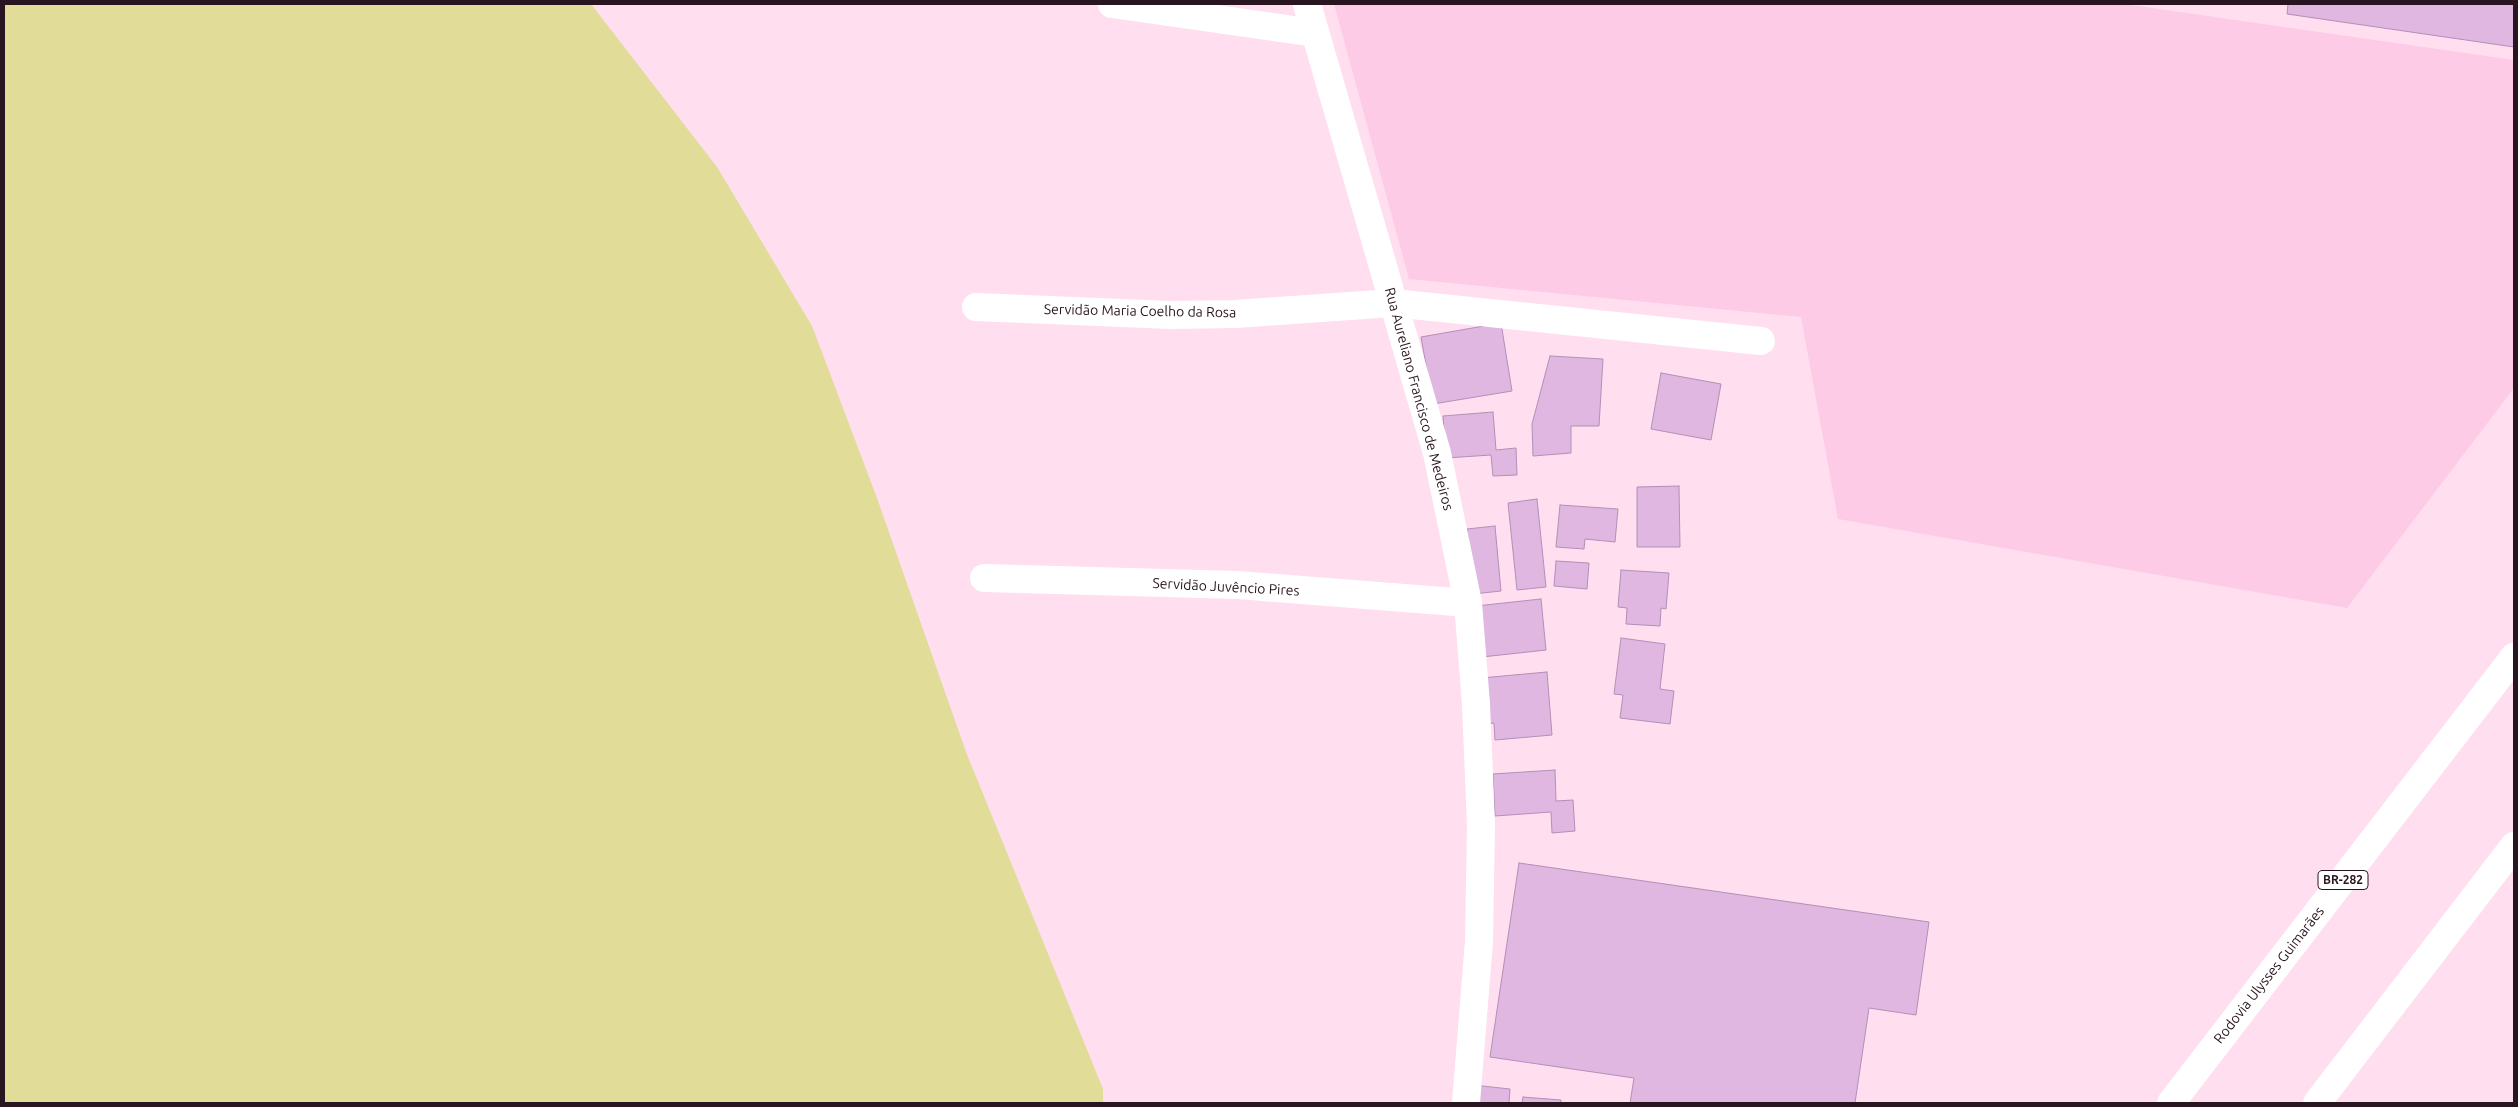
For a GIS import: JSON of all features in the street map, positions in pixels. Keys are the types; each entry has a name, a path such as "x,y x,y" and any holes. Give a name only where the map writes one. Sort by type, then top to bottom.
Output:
{"main road":[{"path":"1112,4 1315,34"},
{"name":"Rua Aureliano Francisco de Medeiros","path":"1306,4 1437,453 1468,603 1476,704 1481,825 1479,941 1466,1103"},
{"name":"Servidão Maria Coelho da Rosa","path":"976,307 1217,314 1393,303 1761,341"},
{"name":"Servidão Juvêncio Pires","path":"984,578 1238,585 1468,603"},
{"name":"Rodovia Ulysses Guimarães","path":"2171,1103 2514,657"},
{"path":"2318,1103 2514,846"}],"shaded area":[{"path":"4,4 591,4 717,167 812,326 877,498 966,752 1103,1089 1103,1103 4,1103"},
{"path":"1334,4 2124,4 2514,60 2514,388 2347,608 1838,519 1801,317 1409,279"}],"building":[{"path":"2288,4 2514,4 2514,47 2287,14"},
{"path":"1501,323 1512,391 1433,404 1421,337"},
{"path":"1550,356 1603,359 1599,426 1571,426 1571,453 1533,456 1532,424"},
{"path":"1661,373 1721,384 1711,440 1651,429"},
{"path":"1493,412 1496,450 1516,448 1517,475 1493,476 1491,455 1446,458 1443,416"},
{"path":"1679,486 1680,547 1637,547 1637,487"},
{"path":"1537,499 1546,587 1517,590 1508,503"},
{"path":"1560,505 1618,509 1615,542 1585,539 1584,549 1556,547"},
{"path":"1495,526 1501,591 1473,594 1467,529"},
{"path":"1556,561 1589,563 1587,589 1554,586"},
{"path":"1621,570 1669,573 1666,609 1661,608 1660,626 1626,624 1627,608 1618,607"},
{"path":"1541,599 1546,650 1482,657 1476,606"},
{"path":"1621,638 1665,644 1660,689 1674,691 1670,724 1620,718 1623,695 1614,694"},
{"path":"1547,672 1552,735 1495,740 1494,723 1485,724 1481,678"},
{"path":"1555,770 1556,801 1573,800 1575,831 1552,833 1551,812 1495,816 1493,774"},
{"path":"1519,863 1929,922 1916,1015 1869,1008 1855,1103 1630,1103 1634,1078 1490,1057"},
{"path":"1473,1085 1510,1089 1509,1103 1471,1103"},
{"path":"1523,1097 1561,1100 1561,1103 1522,1103"}]}
